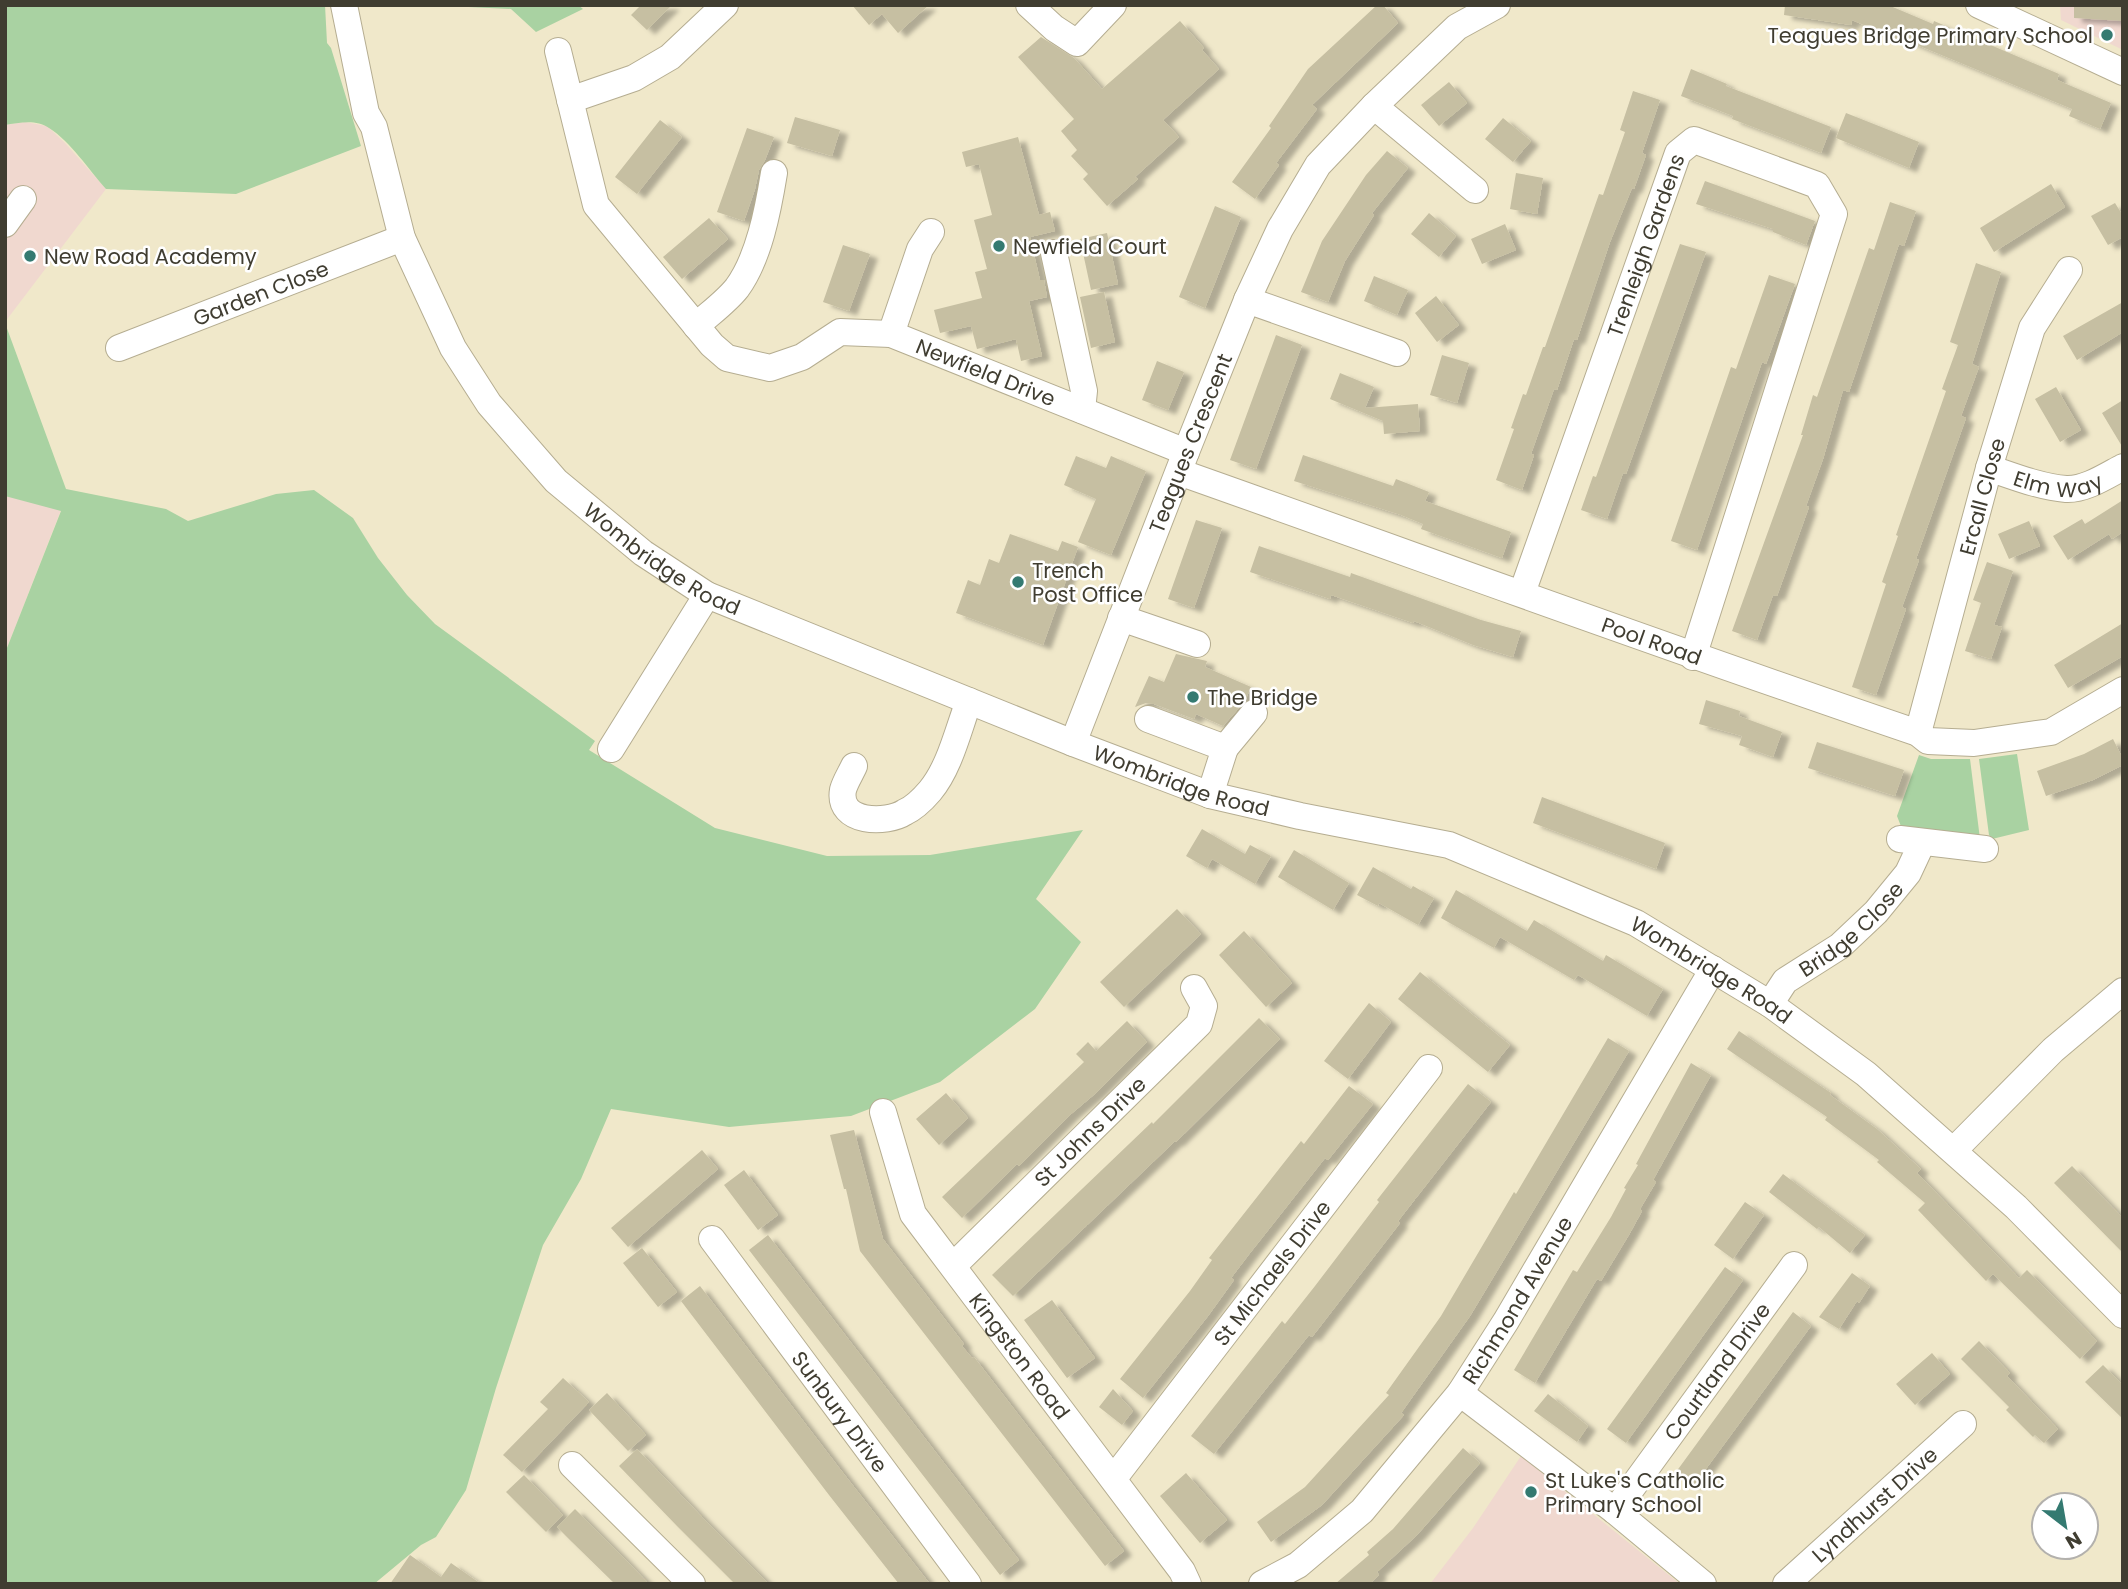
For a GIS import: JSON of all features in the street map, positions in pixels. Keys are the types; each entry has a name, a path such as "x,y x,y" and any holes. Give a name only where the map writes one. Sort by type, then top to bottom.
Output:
{"street":[{"name":"Wombridge Road","path":"344,5 366,113 374,127 402,239 453,348 489,404 556,481 643,553 708,595 1073,743 1210,795 1300,816 1449,845 1636,923 1770,1004 1866,1074 2016,1207 2123,1315"},
{"name":"Wombridge Road","path":"360,5 379,111 374,127"},
{"path":"570,100 634,78 670,57 725,5"},
{"path":"1029,5 1054,29 1077,43 1113,5"},
{"name":"Teagues Crescent","path":"1073,743 1247,300 1280,229 1318,165 1374,106 1457,27 1497,5"},
{"path":"1979,5 2123,72"},
{"name":"Newfield Drive","path":"558,51 596,205 696,326 727,358 770,368 802,357 840,332 891,334 1182,462"},
{"path":"1374,106 1475,190"},
{"name":"Trenleigh Gardens","path":"1522,593 1678,153 1694,140 1817,185 1834,214 1692,657"},
{"path":"696,326 737,289 752,259 766,218 774,173"},
{"path":"5,224 23,199"},
{"name":"Newfield Drive","path":"891,334 920,249 931,232"},
{"name":"Garden Close","path":"119,348 402,239"},
{"name":"Newfield Drive","path":"1054,253 1084,391 1067,411"},
{"name":"Ercall Close","path":"1918,733 1989,468 2032,328 2069,270"},
{"path":"1247,300 1397,353"},
{"name":"Pool Road","path":"1182,462 1692,657 1918,733 1928,741 1974,743 2051,732 2123,690"},
{"name":"Elm Way","path":"1989,468 2041,484 2068,489 2098,481 2123,467"},
{"path":"611,749 708,595"},
{"path":"1121,618 1198,644"},
{"path":"854,765 843,790 846,808 862,818 880,820 905,813 929,793 938,780 969,701"},
{"path":"1210,795 1225,748 1254,713"},
{"path":"1148,719 1225,748"},
{"name":"Bridge Close","path":"1770,1004 1785,981 1840,946 1876,912 1908,873 1911,841 1985,849"},
{"name":"Richmond Avenue","path":"1262,1584 1298,1565 1362,1511 1460,1393 1513,1309 1713,969"},
{"name":"St Johns Drive","path":"953,1266 1199,1024 1204,1006 1194,988"},
{"path":"1954,1150 2053,1050 2123,991"},
{"name":"St Michaels Drive","path":"1114,1478 1429,1068"},
{"name":"Kingston Road","path":"883,1112 913,1214 1114,1478 1182,1571 1188,1584"},
{"name":"Sunbury Drive","path":"712,1239 968,1584"},
{"name":"Courtland Drive","path":"1615,1511 1794,1265"},
{"path":"1460,1393 1615,1511 1703,1584"},
{"name":"Lyndhurst Drive","path":"1786,1584 1963,1424"},
{"path":"572,1465 692,1584"}],"shaded area":[{"name":"Teagues Bridge Primary School","path":"2060,5 2123,5 2123,50 2061,20"},
{"name":"New Road Academy","path":"25,122 47,126 106,189 5,322 5,125"},
{"path":"5,323 61,510 5,653"},
{"name":"St Luke's Catholic Primary School","path":"1521,1456 1680,1584 1430,1584 1473,1528"}],"green space":[{"path":"5,5 325,5 327,43 331,48 361,146 236,194 106,189 72,148 49,128 33,123 5,125"},
{"path":"427,5 578,5 583,9 536,32 511,9"},
{"path":"5,323 66,489 166,509 188,521 276,494 314,490 353,518 378,558 407,595 435,624 595,741 589,750 715,828 827,856 930,855 1083,830 1036,899 1081,942 1035,1009 940,1082 851,1116 729,1127 611,1109 581,1179 543,1245 466,1490 436,1537 421,1545 374,1584 5,1584 5,653 61,511 5,496"},
{"path":"2017,754 2029,830 1992,839 1989,835 1979,759"},
{"path":"1919,755 1931,759 1970,759 1980,839 1902,829 1897,816"}],"building":[{"path":"641,5 672,5 647,30 631,15"},
{"path":"852,5 929,5 898,33 882,14 869,25"},
{"path":"1377,5 1383,5 1398,23 1312,105 1317,109 1276,163 1279,165 1255,199 1232,182 1271,128 1269,126 1308,69"},
{"path":"1785,5 1888,5 1933,24 1934,21 2059,74 2057,80 2111,103 2100,129 2069,116 2072,109 1905,40 1904,42 1852,20 1851,25 1784,15"},
{"path":"2074,5 2123,5 2123,21 2074,18"},
{"path":"1180,21 1219,69 1163,120 1179,137 1107,206 1083,179 1088,174 1071,156 1077,150 1061,131 1074,119 1018,57 1041,37 1074,58 1102,89"},
{"path":"1691,69 1727,84 1726,86 1831,127 1821,153 1681,96"},
{"path":"1449,82 1467,103 1439,126 1421,105"},
{"path":"1633,91 1660,100 1642,153 1646,155 1610,242 1577,340 1574,339 1557,390 1554,389 1531,454 1534,455 1522,490 1496,480 1523,394 1526,395 1545,347 1599,194 1603,195 1625,132 1620,130"},
{"path":"1846,113 1919,142 1909,168 1836,138"},
{"path":"795,117 840,130 832,156 787,143"},
{"path":"1503,118 1531,141 1513,162 1485,139"},
{"path":"660,120 682,137 637,194 615,177"},
{"path":"747,128 774,137 759,170 744,221 717,212"},
{"name":"Newfield Court","path":"1018,137 1039,215 1050,212 1055,231 1030,237 1040,280 1044,280 1047,297 1029,301 1042,356 1021,361 1016,339 977,349 971,326 940,333 934,310 982,298 975,272 987,269 974,220 992,215 979,164 966,167 962,152"},
{"path":"1387,151 1408,168 1372,213 1374,215 1345,261 1328,302 1301,292 1322,241 1366,175"},
{"path":"1516,173 1543,178 1537,214 1510,209"},
{"path":"1705,181 1815,221 1806,245 1773,232 1773,229 1696,204"},
{"path":"2051,184 2065,207 1994,252 1980,228"},
{"path":"1890,202 1916,211 1904,246 1899,244 1849,392 1843,390 1806,506 1809,507 1777,596 1773,595 1757,640 1732,631 1803,435 1813,395 1817,397 1869,248 1874,250"},
{"path":"2115,203 2123,216 2123,237 2108,245 2091,216"},
{"path":"1215,206 1241,217 1205,308 1179,297"},
{"path":"1429,213 1456,236 1439,257 1411,234"},
{"path":"709,218 728,239 682,279 663,257"},
{"path":"1505,224 1516,250 1482,264 1471,239"},
{"path":"1107,233 1118,284 1091,290 1080,239"},
{"path":"1680,244 1706,252 1626,474 1623,473 1607,519 1581,510 1593,476 1596,477"},
{"path":"843,245 870,254 849,311 823,302"},
{"path":"1976,263 2001,272 1972,364 1979,367 1961,416 1966,418 1916,559 1919,560 1902,607 1906,609 1876,695 1852,687 1886,584 1882,582 1898,536 1896,535 1946,391 1942,389 1958,345 1950,342"},
{"path":"1769,275 1795,284 1766,364 1762,362 1697,550 1671,541 1731,367 1736,369"},
{"path":"1374,276 1408,290 1397,315 1364,301"},
{"path":"1104,292 1115,342 1091,348 1080,297"},
{"path":"1436,296 1459,325 1437,342 1415,313"},
{"path":"2123,302 2123,332 2077,360 2063,336"},
{"path":"1276,335 1302,345 1256,469 1230,460"},
{"path":"1442,355 1469,363 1457,403 1430,395"},
{"path":"1157,361 1184,372 1168,410 1142,400"},
{"path":"1340,373 1374,387 1365,408 1418,404 1420,431 1384,434 1383,421 1330,399"},
{"path":"2056,387 2081,430 2060,442 2035,399"},
{"path":"2123,400 2123,448 2102,413"},
{"path":"1303,455 1393,486 1396,479 1429,492 1425,501 1511,532 1502,558 1421,529 1423,524 1401,515 1294,481"},
{"path":"1076,456 1106,468 1111,456 1146,471 1111,555 1078,542 1096,499 1064,485"},
{"path":"2123,500 2123,532 2112,539 2109,534 2068,560 2053,536 2082,519 2085,524"},
{"path":"1196,520 1222,528 1194,608 1168,599"},
{"path":"2029,521 2040,546 2009,559 1998,534"},
{"path":"1010,534 1058,551 1062,541 1078,547 1043,645 956,613 968,580 980,585 989,559 999,563"},
{"path":"1259,546 1350,577 1351,573 1481,620 1521,631 1513,657 1473,645 1414,621 1413,623 1331,595 1330,599 1250,572"},
{"path":"1987,562 2013,571 1994,625 2002,627 1991,659 1965,651 1981,603 1973,600"},
{"path":"2123,623 2123,656 2068,688 2054,665"},
{"name":"The Bridge","path":"1176,654 1207,661 1205,667 1251,687 1245,701 1223,726 1196,714 1194,719 1154,704 1146,703 1135,707 1149,676 1164,682"},
{"path":"1706,700 1740,711 1739,716 1782,732 1773,757 1739,745 1742,736 1699,724"},
{"path":"2113,739 2123,759 2123,765 2093,780 2046,796 2037,771 2084,754"},
{"path":"1817,742 1904,770 1895,796 1808,768"},
{"path":"1542,797 1665,843 1656,869 1533,823"},
{"path":"1202,829 1245,854 1250,845 1271,856 1255,884 1212,859 1207,868 1186,856"},
{"path":"1294,850 1349,883 1333,910 1278,877"},
{"path":"1373,867 1411,889 1413,886 1434,898 1418,925 1379,903 1378,906 1357,895"},
{"path":"1456,890 1527,931 1534,920 1603,961 1606,955 1663,989 1647,1016 1578,975 1574,980 1500,937 1494,948 1441,918"},
{"path":"1177,909 1201,934 1124,1007 1100,982"},
{"path":"1244,931 1292,983 1266,1007 1219,955"},
{"path":"1420,972 1510,1045 1488,1072 1398,999"},
{"path":"1369,1003 1391,1022 1348,1079 1324,1061"},
{"path":"1259,1018 1280,1039 1013,1296 992,1275 1152,1122 1153,1124"},
{"path":"1127,1021 1147,1042 962,1218 942,1197 1084,1062 1076,1054 1088,1042 1096,1051"},
{"path":"1739,1031 1831,1093 1830,1095 1877,1129 1921,1169 1917,1173 2019,1278 2027,1270 2097,1341 2080,1359 1993,1274 1986,1281 1918,1210 1925,1203 1877,1162 1879,1160 1825,1120 1827,1117 1727,1049"},
{"path":"1608,1038 1629,1051 1470,1316 1401,1413 1404,1415 1322,1505 1271,1542 1257,1522 1305,1487 1389,1395 1386,1393 1441,1316"},
{"path":"1691,1063 1711,1075 1653,1180 1656,1182 1630,1233 1601,1281 1597,1279 1535,1383 1514,1370 1573,1270 1577,1272 1611,1217 1638,1165 1636,1164"},
{"path":"1468,1084 1491,1102 1312,1337 1309,1335 1214,1454 1191,1436 1282,1321 1285,1324 1315,1286 1379,1202 1377,1200"},
{"path":"1349,1086 1373,1104 1328,1160 1325,1158 1250,1253 1208,1316 1143,1398 1120,1379 1190,1291 1212,1260 1209,1258 1301,1141 1304,1144"},
{"path":"946,1093 968,1118 939,1145 916,1119"},
{"path":"854,1130 883,1239 964,1344 962,1346 974,1357 1124,1551 1105,1566 860,1251 830,1135"},
{"path":"702,1150 718,1169 628,1247 611,1228"},
{"path":"2072,1166 2123,1218 2123,1253 2054,1183"},
{"path":"744,1170 778,1215 758,1230 724,1185"},
{"path":"1783,1174 1865,1235 1850,1253 1819,1227 1817,1229 1769,1192"},
{"path":"1745,1202 1764,1215 1733,1259 1714,1245"},
{"path":"768,1235 1019,1560 1000,1575 749,1250"},
{"path":"642,1248 677,1292 658,1307 623,1263"},
{"path":"1725,1267 1743,1280 1626,1443 1607,1429"},
{"path":"1852,1273 1870,1286 1839,1329 1819,1317"},
{"path":"700,1286 930,1584 899,1584 829,1495 681,1301"},
{"path":"1052,1300 1095,1358 1067,1378 1024,1320"},
{"path":"1793,1312 1811,1326 1694,1485 1676,1472"},
{"path":"1979,1341 2010,1373 2007,1376 2058,1429 2044,1443 2035,1435 2033,1437 2006,1410 2009,1407 1961,1359"},
{"path":"1932,1353 1950,1374 1915,1405 1896,1384"},
{"path":"2103,1365 2123,1385 2123,1419 2085,1382"},
{"path":"563,1378 589,1402 522,1472 503,1455 548,1409 540,1402"},
{"path":"1113,1389 1133,1411 1122,1425 1099,1407"},
{"path":"607,1393 646,1435 628,1451 589,1410"},
{"path":"1548,1394 1588,1426 1577,1442 1534,1411"},
{"path":"1463,1448 1480,1463 1417,1535 1377,1572 1379,1575 1370,1584 1335,1584 1369,1555 1367,1552 1393,1529"},
{"path":"637,1449 769,1584 735,1584 677,1526 619,1466"},
{"path":"1186,1473 1227,1520 1200,1543 1160,1496"},
{"path":"524,1475 563,1515 546,1532 506,1492"},
{"path":"575,1509 649,1584 615,1584 557,1527"},
{"path":"410,1555 441,1577 451,1563 481,1584 390,1584"}],"place":[{"name":"Teagues Bridge Primary School","path":"2107,35"},
{"name":"Newfield Court","path":"999,246"},
{"name":"New Road Academy","path":"30,256"},
{"name":"Trench Post Office","path":"1018,582"},
{"name":"The Bridge","path":"1193,697"},
{"name":"St Luke's Catholic Primary School","path":"1531,1492"}]}
